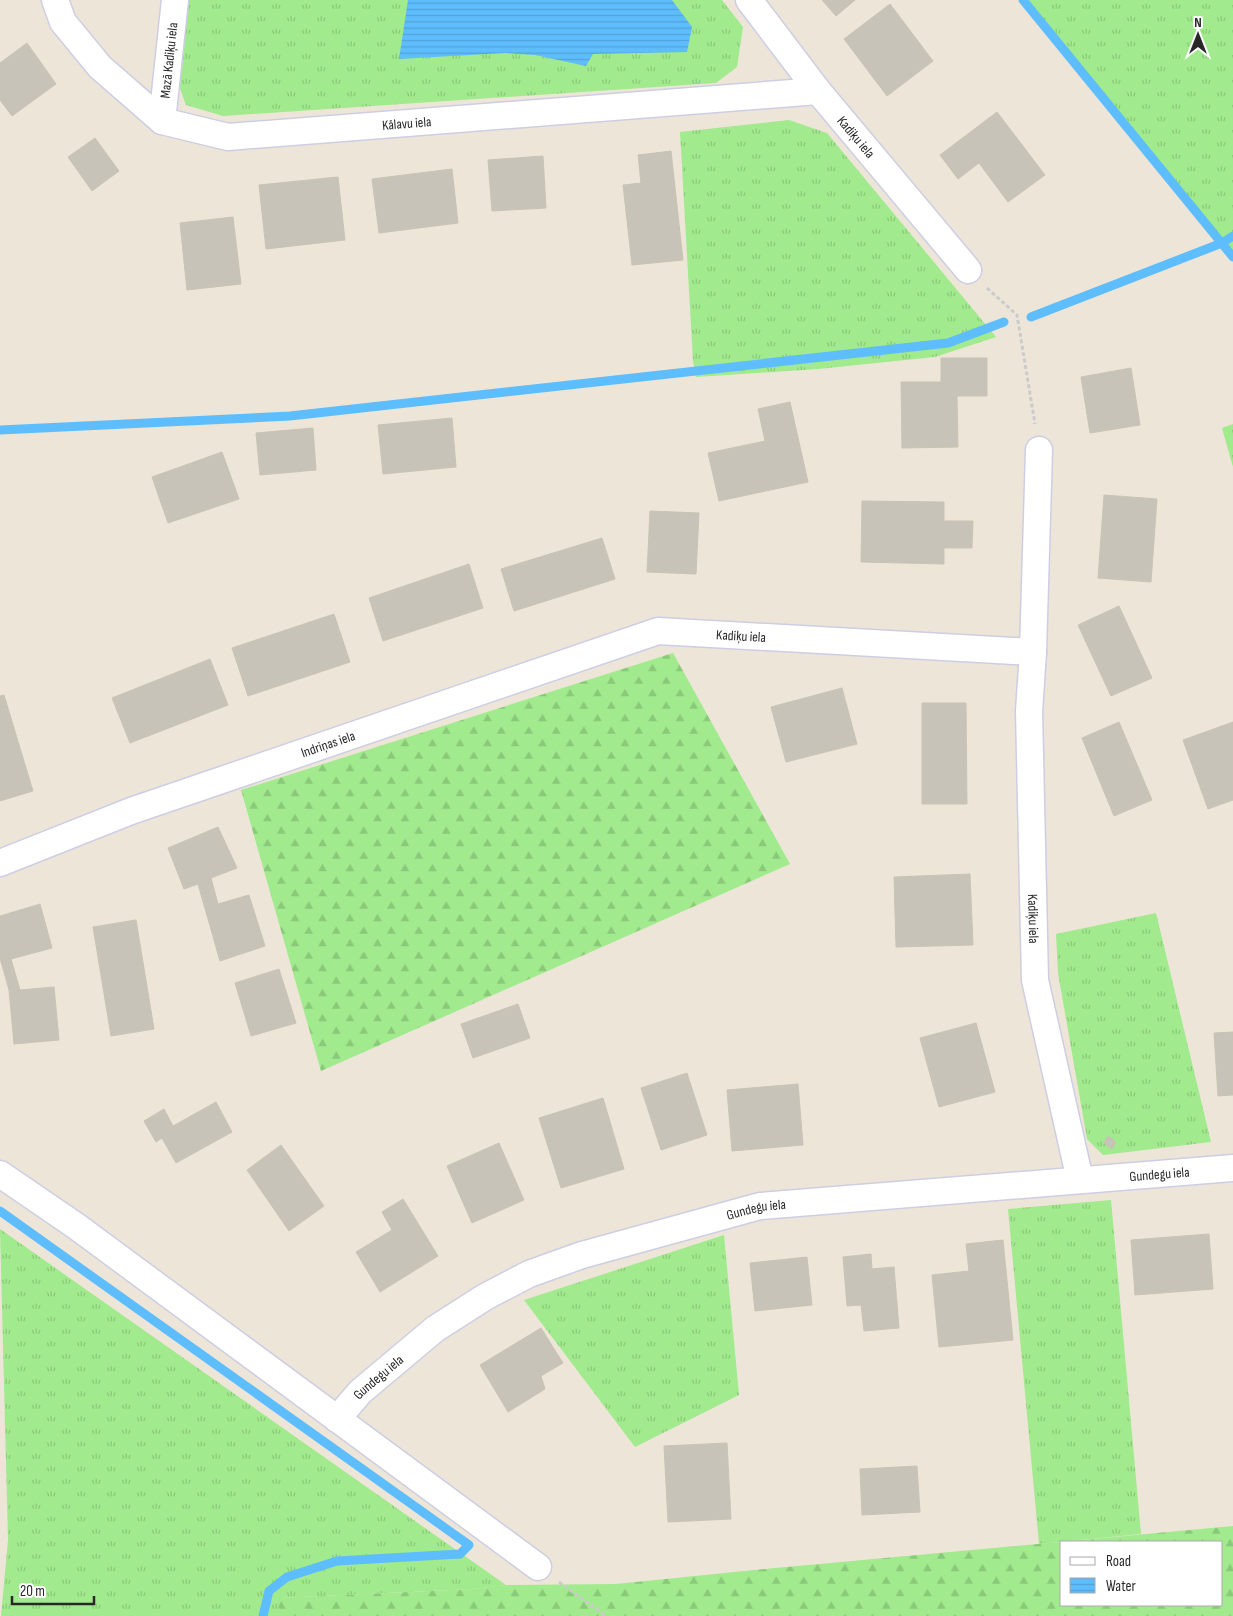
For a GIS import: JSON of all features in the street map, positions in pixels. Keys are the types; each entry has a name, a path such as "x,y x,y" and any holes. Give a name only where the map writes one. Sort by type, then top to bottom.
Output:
{"street":[{"name":"Kālavu iela","path":"55,0 63,22 100,67 162,121 228,138 818,91"},
{"name":"Mazā Kadiķu iela","path":"162,121 175,0"},
{"name":"Kadiķu iela","path":"749,0 818,91 968,270"},
{"name":"Kadiķu iela","path":"1040,450 1033,652 1029,711 1035,980 1080,1180"},
{"name":"Kadiķu iela","path":"658,631 1033,652"},
{"name":"Indriņas iela","path":"0,863 131,811 658,631"},
{"name":"Gundegu iela","path":"337,1419 360,1392 434,1329 486,1297 529,1274 582,1255 760,1206 1233,1168"},
{"path":"0,1174 76,1226 538,1567"}],"path":[{"path":"968,270 1017,315 1040,450"},
{"path":"538,1567 606,1616"}],"green space":[{"path":"186,0 722,0 743,27 737,67 716,83 223,116 186,105 177,80"},
{"path":"1023,0 1233,0 1233,257 1222,243"},
{"path":"789,120 827,133 996,337 935,357 818,369 696,377 693,361 680,132"},
{"path":"1233,424 1233,467 1222,428"},
{"path":"673,653 790,864 321,1071 241,790"},
{"path":"1156,913 1211,1142 1103,1155 1087,1139 1058,973 1056,934"},
{"path":"1111,1200 1141,1534 1039,1544 1008,1209"},
{"path":"0,1229 506,1585 473,1589 280,1598 280,1616 1,1616 8,1540"},
{"path":"724,1235 739,1395 635,1447 524,1300"},
{"path":"1233,1526 1233,1616 280,1616 279,1598 473,1589 506,1585 616,1584 1060,1542 1060,1606 1223,1606 1223,1541 1070,1541"}],"water":[{"path":"408,0 672,0 692,27 687,52 593,54 586,66 535,55 505,53 399,59"}],"building":[{"path":"822,0 855,0 836,16"},
{"path":"890,4 933,61 887,96 844,39"},
{"path":"27,43 56,84 12,116 0,100 0,63"},
{"path":"997,112 1045,175 1008,202 979,163 958,179 940,155"},
{"path":"95,138 119,171 92,191 68,157"},
{"path":"671,151 683,260 632,265 623,185 641,183 638,155"},
{"path":"543,156 546,208 492,211 488,160"},
{"path":"452,169 458,223 379,233 372,179"},
{"path":"338,177 345,240 266,249 259,185"},
{"path":"233,217 241,284 187,290 180,223"},
{"path":"941,358 987,358 987,396 957,396 958,447 902,448 901,382 941,382"},
{"path":"1131,368 1140,425 1090,433 1081,377"},
{"path":"790,402 808,482 719,501 708,453 765,441 758,409"},
{"path":"452,418 456,467 383,474 378,425"},
{"path":"313,428 316,470 260,475 256,433"},
{"path":"222,452 239,499 168,523 152,477"},
{"path":"1104,495 1157,499 1151,582 1098,578"},
{"path":"862,501 944,502 944,521 973,521 972,548 944,548 944,564 861,562"},
{"path":"650,511 699,513 696,574 647,572"},
{"path":"602,538 615,579 514,611 501,569"},
{"path":"469,564 483,608 383,641 369,598"},
{"path":"1119,606 1152,678 1111,696 1078,625"},
{"path":"334,614 350,662 248,696 232,648"},
{"path":"210,659 228,705 130,743 112,698"},
{"path":"842,688 857,744 786,762 771,707"},
{"path":"4,695 33,791 0,801 0,696"},
{"path":"922,703 966,703 967,804 922,804"},
{"path":"1119,722 1152,800 1114,816 1082,738"},
{"path":"1233,722 1233,800 1208,809 1183,740"},
{"path":"218,827 237,868 211,878 218,904 249,895 265,946 220,961 198,884 184,889 168,848"},
{"path":"970,874 973,945 896,947 894,877"},
{"path":"40,904 52,948 11,959 20,990 54,987 59,1040 14,1044 9,990 0,958 0,916"},
{"path":"136,920 154,1029 111,1036 93,927"},
{"path":"279,969 296,1023 251,1036 235,983"},
{"path":"518,1004 530,1038 473,1058 461,1024"},
{"path":"976,1023 995,1092 939,1107 920,1038"},
{"path":"1233,1032 1233,1095 1218,1096 1214,1033"},
{"path":"687,1073 707,1135 661,1150 641,1088"},
{"path":"798,1084 803,1145 732,1151 727,1090"},
{"path":"603,1098 624,1169 561,1188 539,1118"},
{"path":"216,1102 232,1132 176,1163 162,1138 156,1142 144,1121 164,1109 173,1126"},
{"path":"1108,1136 1116,1142 1112,1149 1104,1143"},
{"path":"499,1143 524,1200 472,1223 447,1166"},
{"path":"281,1145 324,1206 289,1231 247,1170"},
{"path":"403,1199 438,1256 380,1292 356,1252 392,1230 382,1212"},
{"path":"1209,1234 1213,1289 1135,1295 1131,1240"},
{"path":"1003,1240 1013,1340 939,1347 932,1275 969,1271 966,1244"},
{"path":"871,1254 872,1269 894,1267 899,1328 864,1331 861,1305 847,1306 843,1257"},
{"path":"807,1257 812,1305 755,1311 750,1263"},
{"path":"541,1328 563,1363 541,1376 545,1389 508,1412 480,1365"},
{"path":"727,1443 731,1519 668,1522 664,1446"},
{"path":"917,1466 920,1512 862,1515 860,1469"}],"waterway":[{"path":"1023,0 1233,257"},
{"path":"1031,317 1222,243 1233,236"},
{"path":"0,430 290,416 948,343 1004,322"},
{"path":"0,1211 469,1545 460,1554 337,1561 287,1577 269,1591 263,1616"}]}
